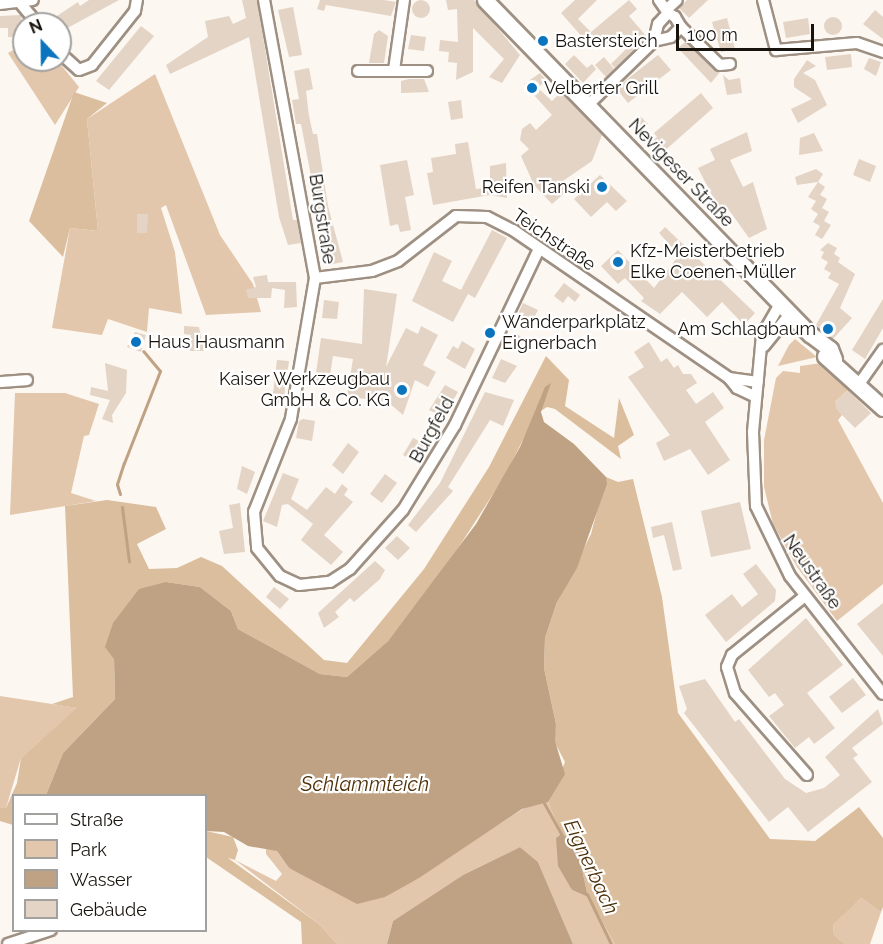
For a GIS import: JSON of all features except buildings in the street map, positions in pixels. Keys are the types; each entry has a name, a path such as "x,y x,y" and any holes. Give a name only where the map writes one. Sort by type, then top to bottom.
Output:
{"main road":[{"name":"Nevigeser Straße","path":"485,0 823,348 827,358 834,360 883,408"}],"street":[{"path":"0,4 33,0"},
{"path":"72,64 79,70 92,65 135,11 137,0"},
{"name":"Burgstraße","path":"264,0 315,278 291,419 253,521 257,548 271,568 290,583 309,586"},
{"path":"393,70 404,0"},
{"path":"659,0 681,27 720,65 730,64"},
{"path":"654,41 658,24 677,0"},
{"path":"763,0 776,50 857,43 883,52"},
{"path":"21,3 28,12"},
{"path":"587,106 654,41 671,37 681,27"},
{"path":"358,71 427,71"},
{"name":"Teichstraße","path":"315,278 372,271 398,261 433,230 466,215 501,222 729,378 736,388 756,397"},
{"name":"Burgfeld","path":"309,586 330,582 350,569 403,510 455,425 539,249"},
{"name":"Neustraße","path":"785,309 765,346 758,382 752,472 756,506 774,550 805,596 883,694"},
{"path":"859,384 883,350"},
{"name":"Teichstraße","path":"729,378 758,382"},
{"path":"0,382 27,380"},
{"path":"805,596 732,656 727,667 735,693 807,775"},
{"path":"8,944 45,932"}],"green space":[{"path":"20,72 67,72 79,87 55,125"},
{"path":"155,74 220,235 253,284 261,312 206,315 166,205 161,208 175,252 182,314 149,308 147,332 108,319 102,335 52,328 70,228 98,231 87,119"},
{"path":"795,339 817,357 778,366 789,345"},
{"path":"822,363 849,389 835,402 842,415 838,420 883,503 883,584 837,621 797,567 773,524 764,487 764,440 776,378 783,371 800,373 800,366"},
{"path":"15,393 65,393 99,404 89,435 84,436 71,493 96,501 10,515"},
{"path":"0,696 78,708 21,758 6,808 0,808"},
{"path":"534,802 548,802 561,834 556,838 572,890 588,897 615,944 573,944 538,862 520,847 463,875 393,921 387,944 337,944 319,924 235,860 276,881 282,874 266,854 266,846 277,851 289,868 305,875 385,897"},
{"path":"861,898 881,912 870,944 845,944 834,935 833,925"}],"shaded area":[{"path":"74,92 107,103 87,119 98,231 70,228 63,257 29,221"},
{"path":"546,356 569,380 565,406 614,438 619,398 634,435 618,446 621,459 555,409 547,407 536,414 504,477 453,556 388,641 347,677 320,674 238,629 231,611 200,587 166,582 114,659 115,699 63,753 46,794 12,794 17,783 21,758 77,708 52,704 73,697 65,506 107,500 156,507 166,529 137,544 149,569 177,568 201,557 222,566 324,660 347,663 424,569 489,467"},
{"path":"606,477 618,482 633,479 662,597 678,713 770,839 815,841 859,807 883,838 883,907 881,912 861,898 833,925 834,935 845,944 615,944 588,897 576,841 561,834 548,802 565,762 554,741 556,724 544,668 545,638 557,602 591,534"},
{"path":"12,794 12,825 0,821 0,808 6,808"},
{"path":"207,831 233,837 238,850 235,860 228,858 319,924 337,944 302,944 301,922 207,858"}],"water":[{"name":"Schlammteich","path":"551,383 541,412 544,422 574,444 606,477 607,484 577,568 557,602 545,638 544,668 556,724 555,741 565,774 548,802 522,809 419,878 385,897 357,904 289,868 277,851 248,846 224,832 207,831 207,794 46,794 63,753 115,699 114,659 105,647 113,623 139,589 166,582 200,587 231,611 238,629 320,674 347,677 388,641 476,524 520,447 545,387"},
{"path":"561,834 576,841 588,897 572,890 558,866 556,838"},
{"path":"520,847 538,862 573,944 387,944 393,921 463,875"}],"waterway":[{"path":"120,494 117,484 160,371 143,351"},
{"path":"122,507 129,562"},
{"name":"Eignerbach","path":"544,803 562,835"},
{"name":"Eignerbach","path":"587,894 611,944"}],"place":[{"name":"Bastersteich","path":"543,41"},
{"name":"Velberter Grill","path":"532,88"},
{"name":"Reifen Tanski","path":"602,187"},
{"name":"Kfz-Meisterbetrieb Elke Coenen-Müller","path":"618,262"},
{"name":"Am Schlagbaum","path":"828,329"},
{"name":"Wanderparkplatz Eignerbach","path":"490,333"},
{"name":"Haus Hausmann","path":"136,342"},
{"name":"Kaiser Werkzeugbau GmbH & Co. KG","path":"402,390"}]}
